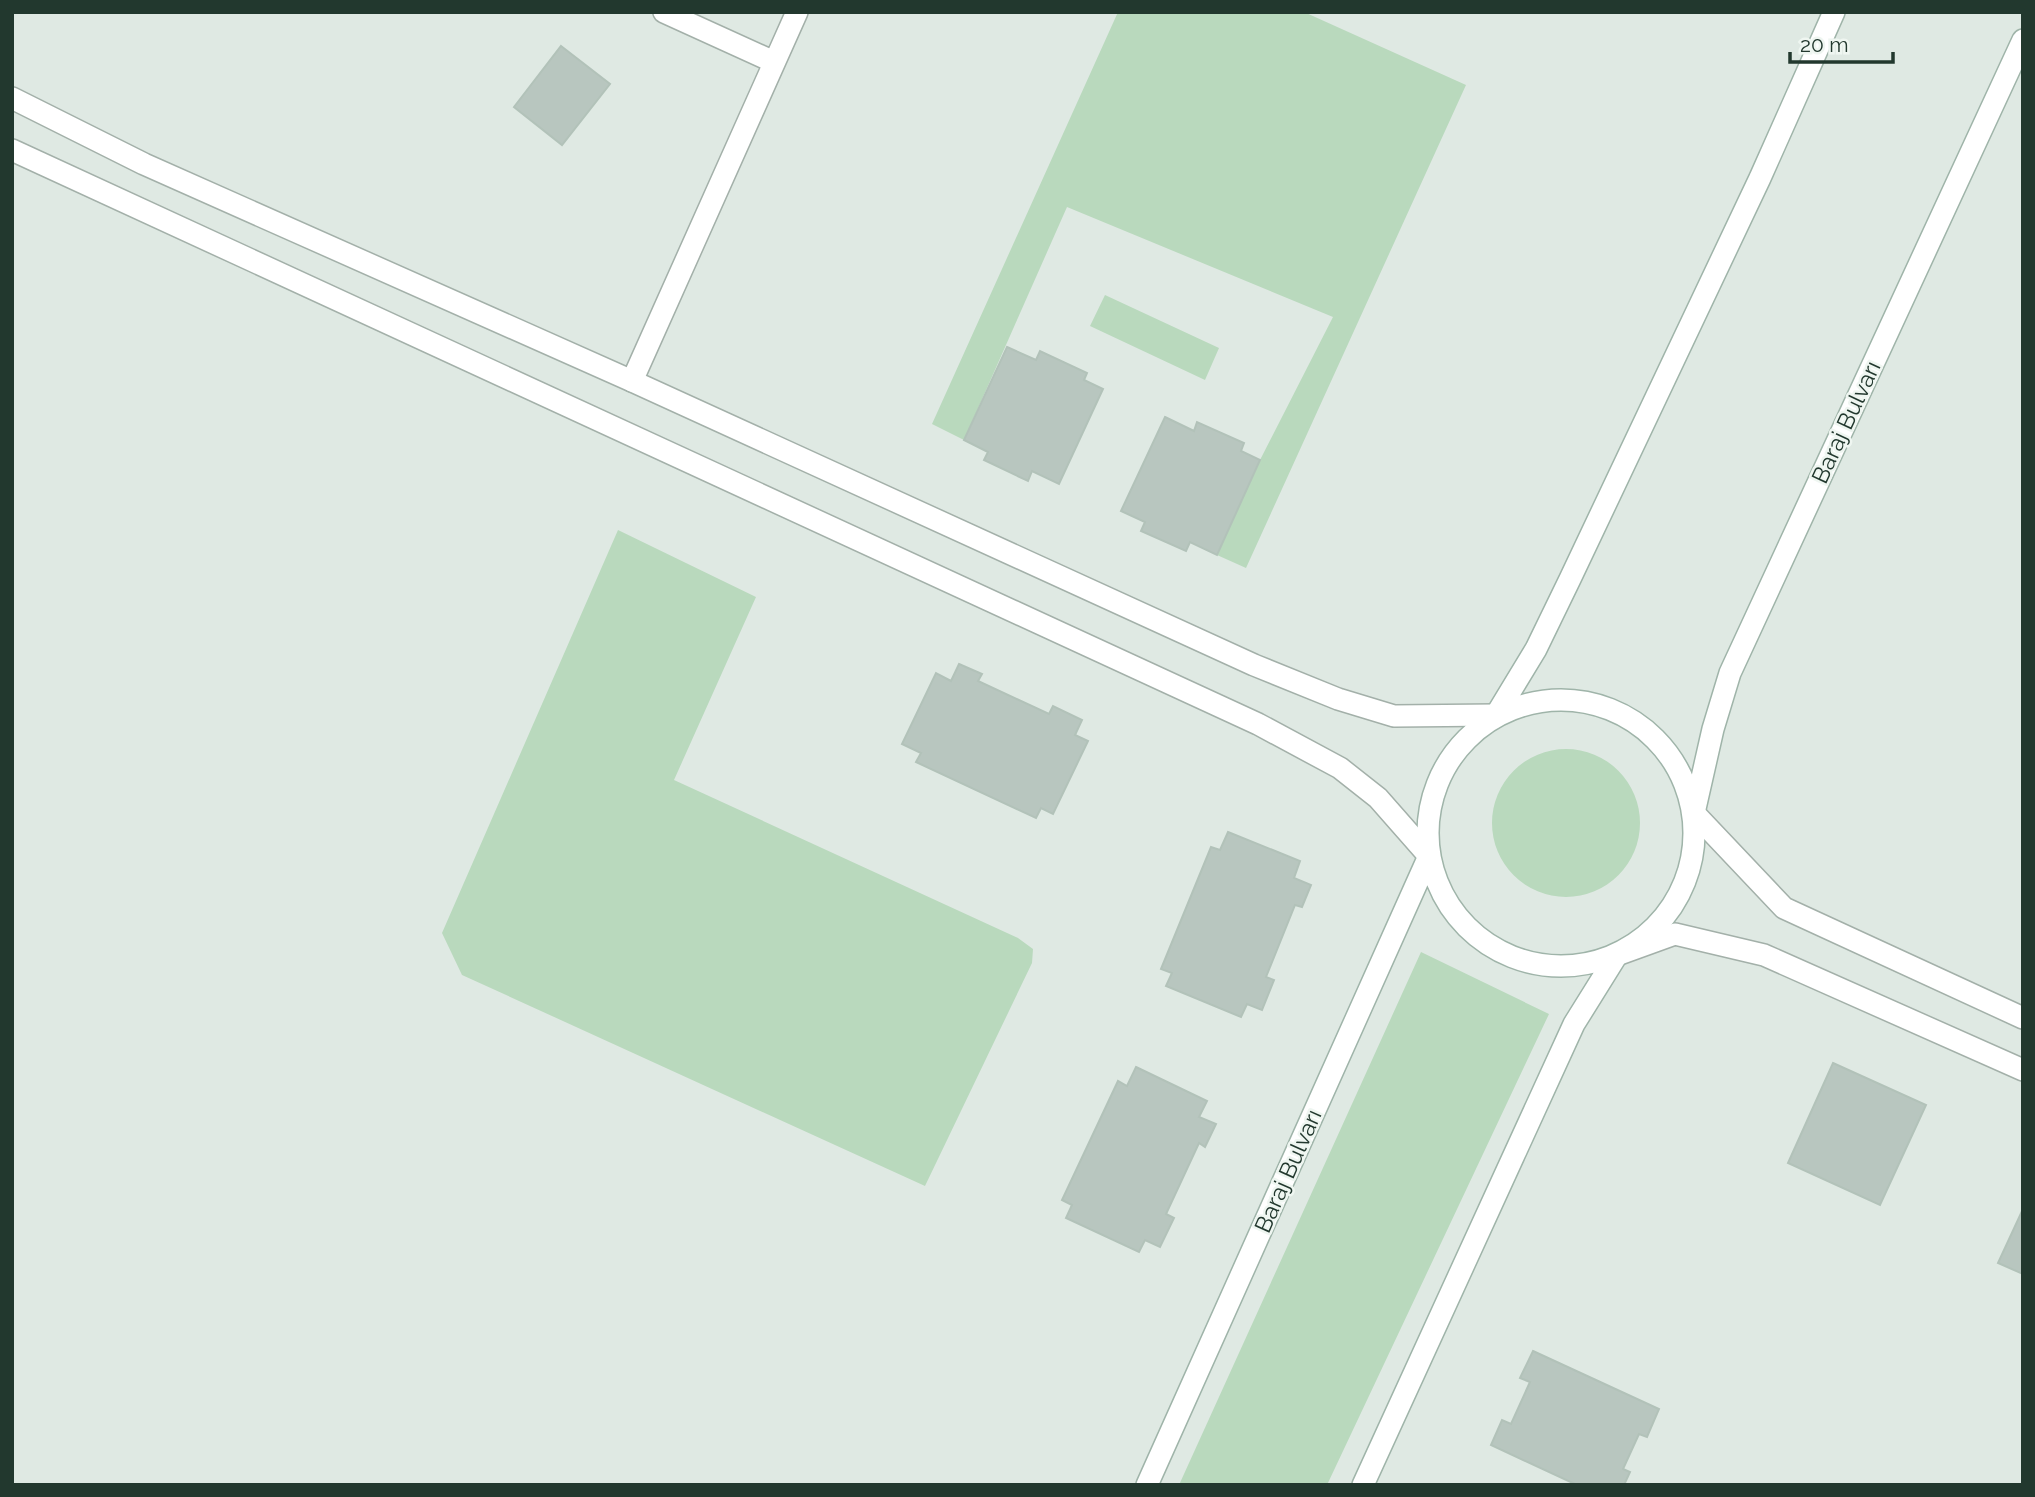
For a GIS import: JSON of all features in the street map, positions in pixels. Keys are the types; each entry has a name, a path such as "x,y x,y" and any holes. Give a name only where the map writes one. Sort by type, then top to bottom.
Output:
{"street":[{"path":"664,12 774,62"},
{"path":"632,381 797,12"},
{"path":"1496,715 1536,649 1564,591 1760,178 1834,12"},
{"name":"Baraj Bulvarı","path":"1694,813 1713,729 1730,673 2023,40"},
{"path":"12,98 144,164 632,381 1242,659 1338,699 1394,716 1496,715"},
{"path":"12,150 1258,724 1340,768 1378,799 1429,856"},
{"path":"1363,1485 1574,1024 1616,955 1653,931 1679,898 1693,857 1694,813 1681,772 1656,738 1621,713 1580,700 1537,700 1496,715 1464,740 1440,775 1428,814 1429,856 1442,894 1466,927 1499,951 1537,965 1577,966 1616,955 1675,934 1764,955 2023,1070"},
{"path":"1694,813 1784,908 2023,1017"},
{"name":"Baraj Bulvarı","path":"1147,1485 1429,856"}],"green space":[{"path":"1118,12 1304,12 1466,85 1246,568 1217,555 1260,460 1333,317 1067,207 964,440 932,424"},
{"path":"1105,295 1219,348 1205,380 1090,326"},
{"path":"618,530 756,597 674,780 1018,938 1033,949 1032,963 925,1186 462,975 442,933"},
{"path":"1566,749 1594,754 1619,770 1635,795 1640,823 1635,851 1619,876 1594,892 1566,897 1538,892 1513,876 1497,851 1492,823 1497,795 1513,770 1538,754"},
{"path":"1421,952 1549,1014 1327,1485 1179,1485"}],"building":[{"path":"561,46 610,84 562,145 514,107"},
{"path":"1007,347 1036,360 1040,351 1087,373 1084,380 1103,389 1059,484 1032,471 1028,481 984,460 988,452 964,440"},
{"path":"1165,417 1194,431 1197,422 1244,443 1241,451 1260,460 1217,555 1190,542 1186,551 1141,531 1145,522 1121,511"},
{"path":"959,664 982,674 978,681 1049,714 1053,706 1082,720 1075,735 1088,741 1053,814 1041,808 1036,818 916,762 921,753 902,744 936,673 951,681"},
{"path":"1228,832 1300,861 1294,878 1311,885 1302,907 1295,905 1266,977 1274,980 1262,1010 1247,1004 1241,1017 1166,986 1172,973 1161,969 1211,847 1220,850"},
{"path":"1833,1063 1926,1105 1880,1205 1788,1163"},
{"path":"1136,1067 1207,1101 1199,1117 1216,1124 1205,1147 1199,1143 1166,1214 1174,1218 1160,1247 1145,1240 1139,1252 1066,1218 1072,1205 1062,1200 1118,1081 1127,1086"},
{"path":"2023,1209 2023,1274 1998,1263"},
{"path":"1533,1351 1659,1409 1647,1437 1639,1434 1623,1469 1630,1472 1624,1485 1577,1485 1491,1445 1502,1420 1511,1424 1530,1382 1520,1378"}]}
